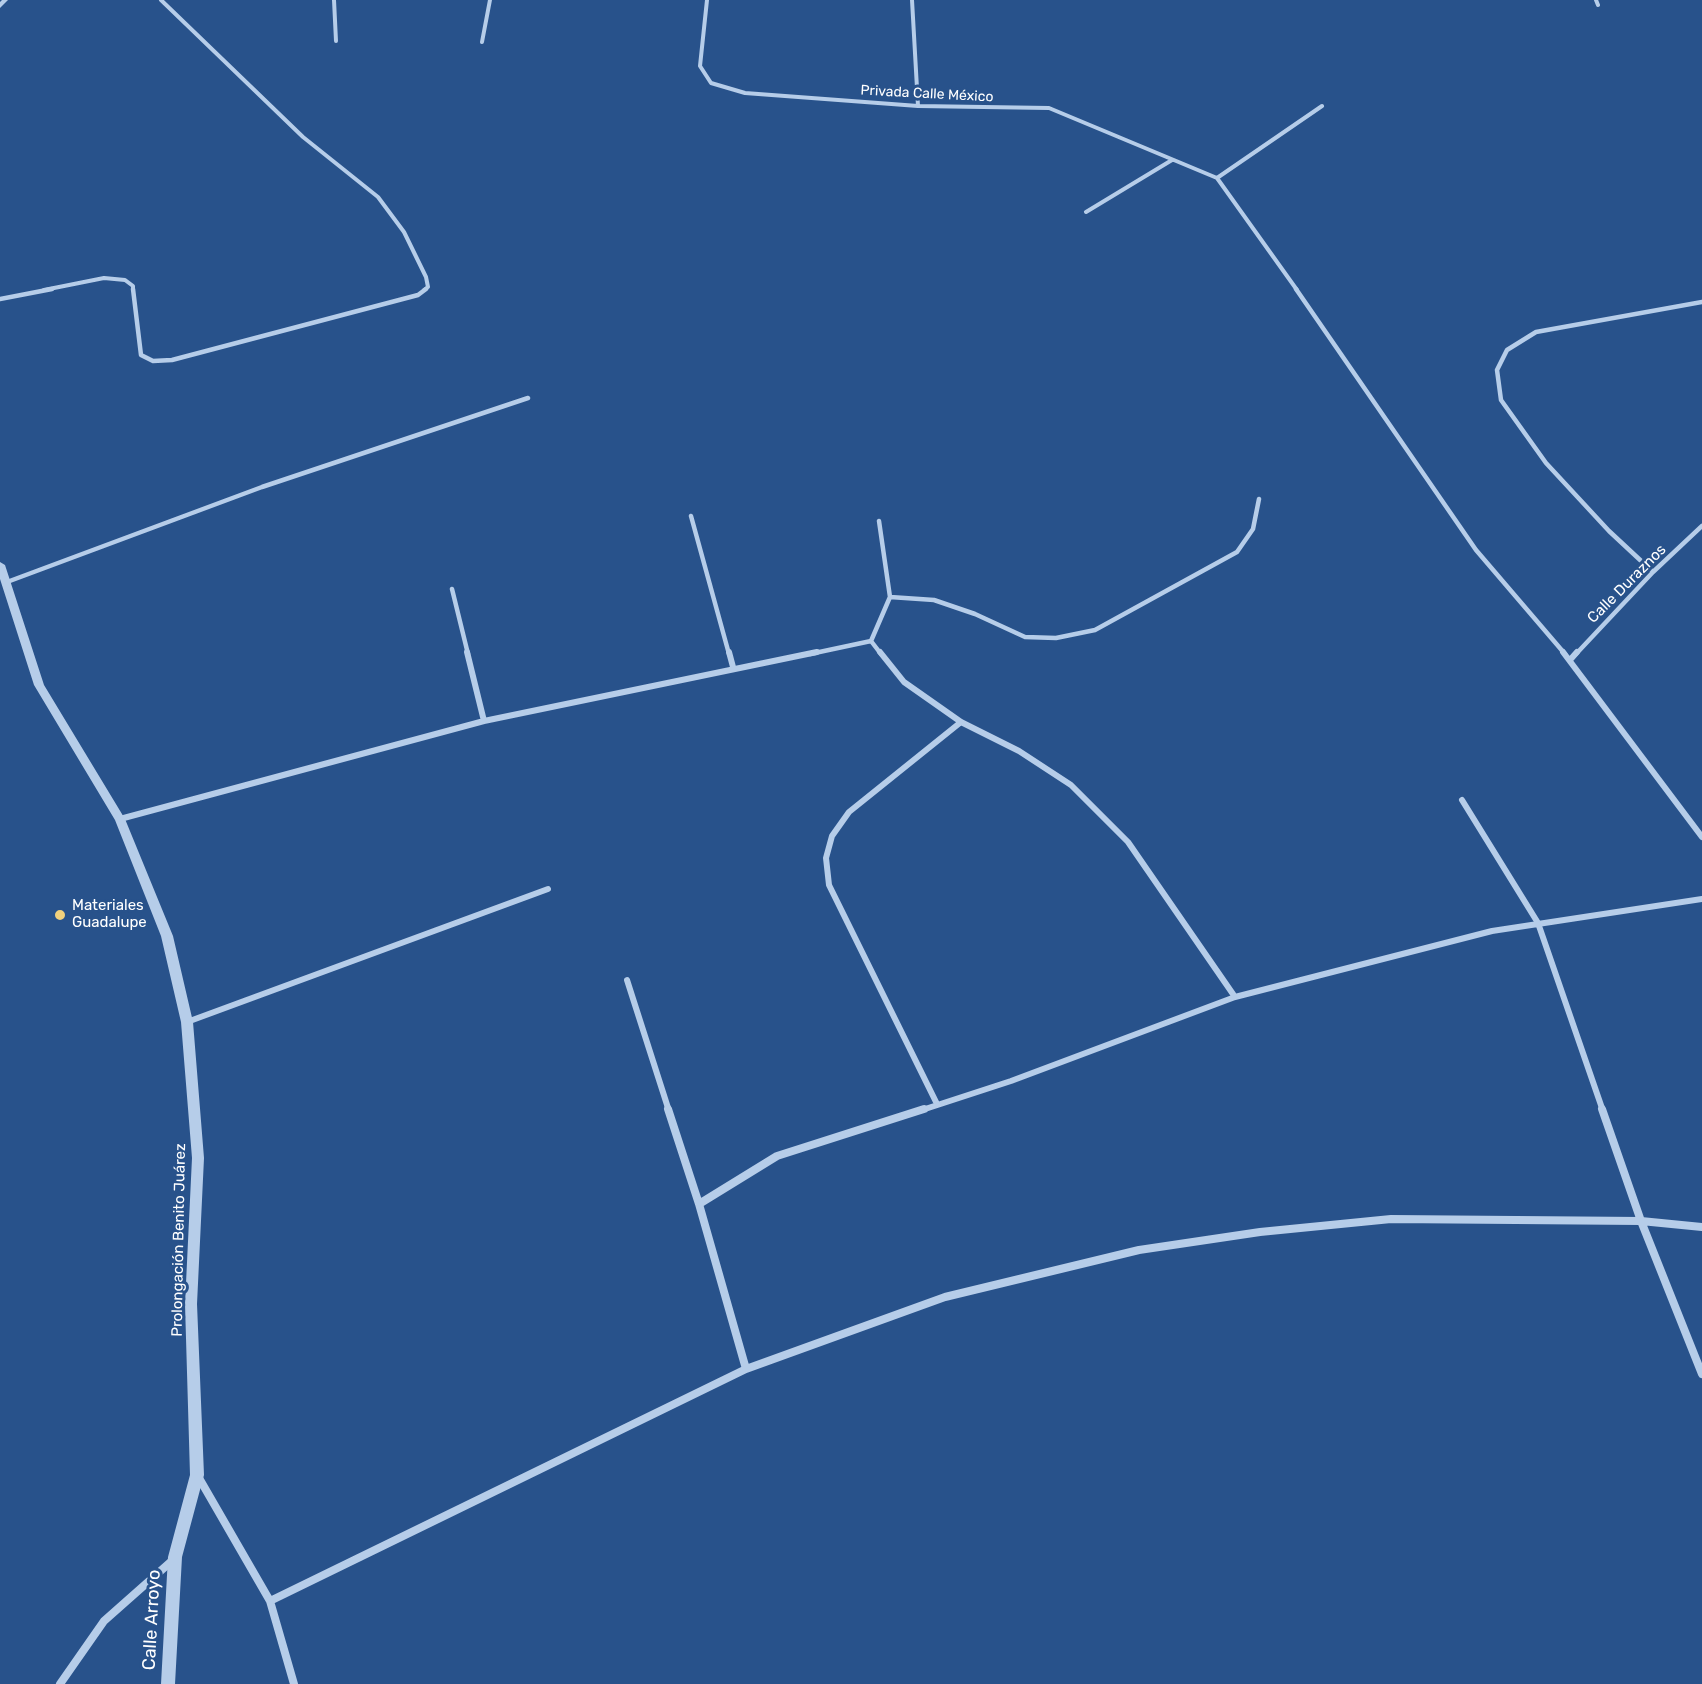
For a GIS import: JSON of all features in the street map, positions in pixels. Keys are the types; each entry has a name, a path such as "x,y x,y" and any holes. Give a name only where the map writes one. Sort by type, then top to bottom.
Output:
{"street":[{"path":"0,6 5,0"},
{"path":"0,299 104,278 125,280 133,286 141,355 153,361 171,360 418,295 428,287 426,277 404,232 378,197 303,137 161,0"},
{"path":"334,0 336,41"},
{"path":"482,42 490,0"},
{"name":"Privada Calle México","path":"707,0 700,66 711,82 745,93 918,106 1049,108 1216,178"},
{"path":"912,0 918,106"},
{"path":"1322,106 1216,178 1311,309 1476,550 1570,660 1702,837"},
{"path":"1086,212 1172,160"},
{"path":"1653,572 1609,531 1546,463 1501,400 1497,370 1507,350 1536,332 1702,302"},
{"path":"7,582 262,487 528,398"},
{"path":"890,597 934,600 975,614 1025,637 1056,638 1095,630 1237,552 1253,529 1259,499"},
{"path":"691,516 733,667"},
{"path":"871,641 890,597 879,521"},
{"name":"Calle Duraznos","path":"1570,660 1653,572 1702,526"},
{"name":"Prolongación Benito Juárez","path":"0,565 39,685 120,819 166,936 187,1022 198,1158 191,1304 197,1475 175,1557"},
{"path":"452,589 484,721"},
{"path":"120,819 484,721 733,667 871,641"},
{"path":"871,641 904,682 961,722 1019,751 1071,785 1128,842 1235,997"},
{"path":"938,1104 833,894 829,885 826,858 832,836 849,812 961,722"},
{"path":"1462,800 1538,923 1641,1221 1702,1374"},
{"path":"187,1022 548,889"},
{"path":"699,1204 777,1156 1022,1077 1235,997 1492,931 1702,899"},
{"path":"627,980 699,1204 746,1369"},
{"path":"270,1601 746,1369 945,1298 1139,1250 1260,1232 1391,1219 1641,1221 1702,1227"},
{"path":"197,1475 270,1601 294,1684"},
{"path":"60,1684 104,1621 175,1557"},
{"name":"Calle Arroyo","path":"168,1684 175,1557"}],"place":[{"name":"Materiales Guadalupe","path":"60,915"}]}
